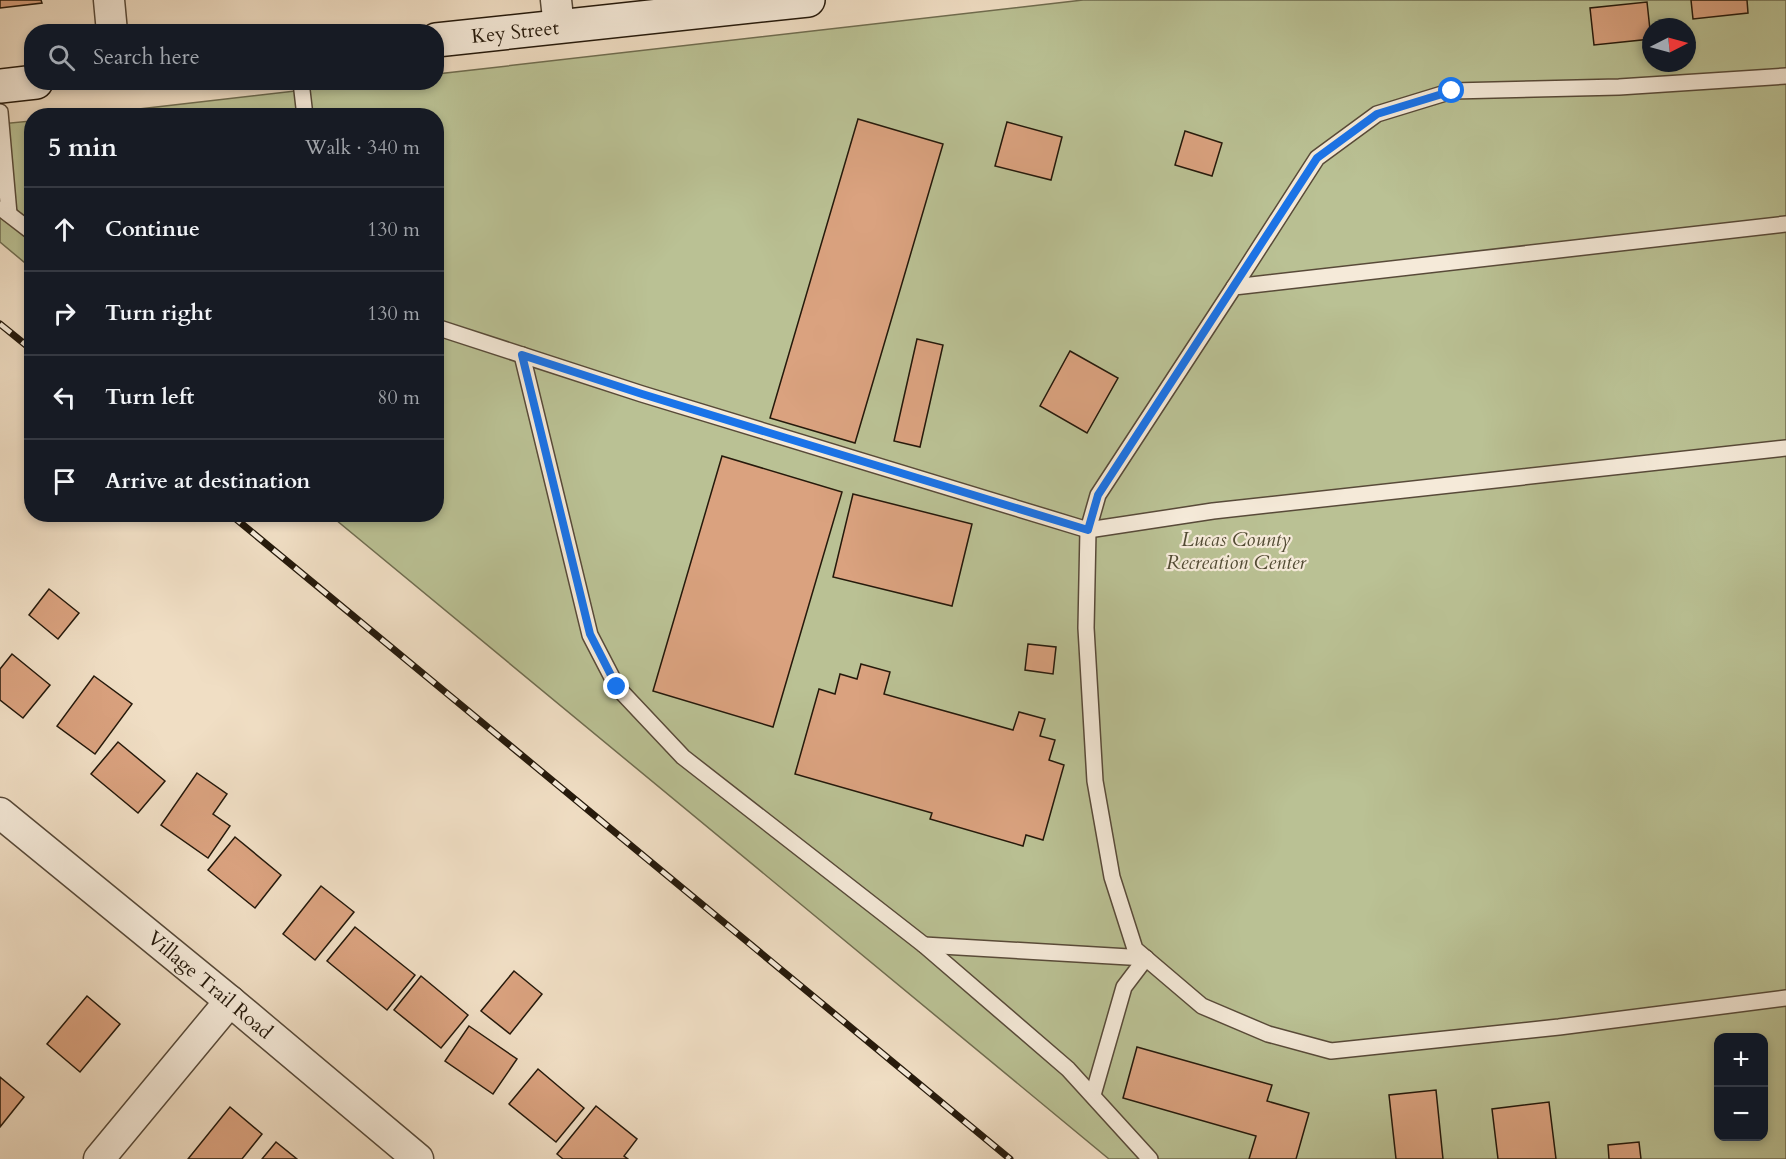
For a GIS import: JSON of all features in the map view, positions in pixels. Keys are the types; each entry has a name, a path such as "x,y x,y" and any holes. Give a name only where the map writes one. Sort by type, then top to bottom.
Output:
{"street":[{"path":"109,0 111,24"},
{"name":"Key Street","path":"444,38 558,14 808,0"},
{"path":"0,86 24,83"},
{"name":"Village Trail Road","path":"0,813 230,1001 418,1159"},
{"path":"99,1159 230,1001"}],"lane":[{"path":"1786,76 1619,87 1452,91 1377,114 1317,158 1098,495 1088,530 1086,628 1095,781 1112,876 1135,949 1202,1006 1268,1034 1330,1051 1559,1027 1786,998"},
{"path":"302,90 303,108"},
{"path":"0,112 4,211 24,226"},
{"path":"1234,286 1786,224"},
{"path":"444,330 642,394 1088,530 1213,512 1786,448"},
{"path":"522,355 590,634 617,687 683,757 924,945 1068,1068 1150,1159"},
{"path":"924,945 1146,958"},
{"path":"1093,1095 1124,987 1146,958"}],"green space":[{"name":"Lucas County Recreation Center","path":"1083,0 1786,0 1786,1159 1109,1159 338,522 444,522 444,108 148,108 304,90 444,90 444,73"},
{"path":"24,122 24,262 0,242 0,124"}],"building":[{"path":"0,0 41,0 42,3 0,8"},
{"path":"1691,0 1747,0 1748,13 1693,18"},
{"path":"1647,2 1649,18 1642,18 1642,40 1594,45 1590,8"},
{"path":"858,119 943,144 855,443 770,418"},
{"path":"1007,122 1062,137 1051,180 995,166"},
{"path":"1185,131 1222,143 1212,176 1175,165"},
{"path":"917,339 943,345 920,447 894,441"},
{"path":"1070,351 1118,378 1087,433 1040,406"},
{"path":"722,456 842,492 773,727 653,691"},
{"path":"853,494 972,524 952,606 833,577"},
{"path":"49,589 79,613 58,639 29,615"},
{"path":"1028,644 1056,647 1053,674 1025,670"},
{"path":"12,654 50,685 23,718 0,700 0,669"},
{"path":"861,664 890,672 884,694 1013,730 1019,712 1045,719 1040,736 1055,740 1049,760 1064,765 1043,840 1026,835 1023,846 930,819 932,813 795,774 819,689 835,694 840,674 857,679"},
{"path":"94,676 132,704 95,754 57,726"},
{"path":"118,742 165,781 138,813 91,774"},
{"path":"197,773 227,794 213,814 230,826 208,858 161,825"},
{"path":"235,837 281,875 255,908 208,870"},
{"path":"321,886 354,912 315,960 283,934"},
{"path":"355,927 415,975 387,1010 327,961"},
{"path":"514,971 542,994 510,1034 481,1011"},
{"path":"421,976 468,1015 441,1048 394,1010"},
{"path":"87,996 120,1024 80,1072 47,1044"},
{"path":"469,1026 517,1059 493,1094 445,1061"},
{"path":"1137,1047 1272,1085 1267,1101 1309,1113 1296,1159 1249,1159 1256,1136 1123,1098"},
{"path":"538,1069 584,1108 556,1142 509,1104"},
{"path":"0,1077 24,1097 0,1127"},
{"path":"1436,1090 1443,1159 1396,1159 1389,1095"},
{"path":"1549,1102 1556,1159 1498,1159 1492,1109"},
{"path":"596,1106 637,1139 624,1156 628,1159 563,1159 557,1154"},
{"path":"230,1107 262,1134 242,1159 188,1159"},
{"path":"276,1142 297,1159 262,1159"},
{"path":"1639,1142 1641,1159 1609,1159 1608,1145"}],"railway":[{"path":"0,324 24,344"},
{"path":"240,522 1010,1159"}],"route":[{"path":"617,687 590,634 522,355 642,394 1088,530 1098,495 1317,158 1377,114 1452,91"}]}
